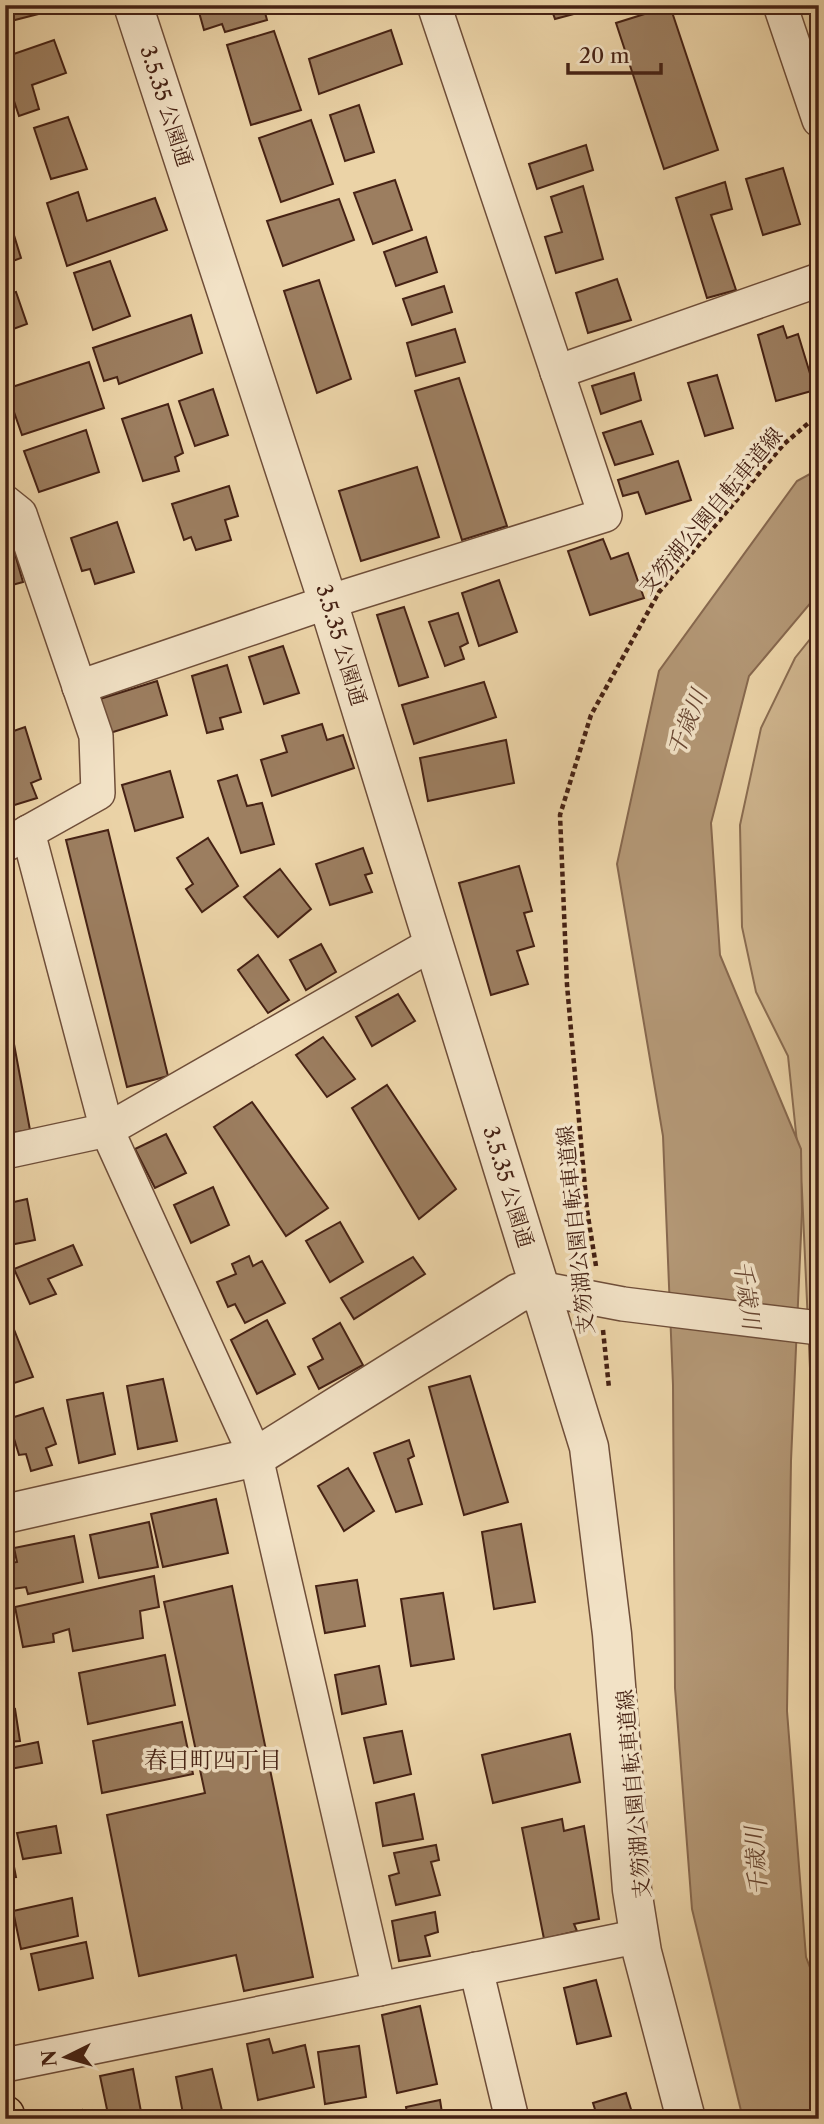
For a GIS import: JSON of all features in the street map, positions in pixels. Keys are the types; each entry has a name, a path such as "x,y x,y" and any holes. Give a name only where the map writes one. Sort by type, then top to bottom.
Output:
{"street":[{"name":"3.5.35 公園通","path":"133,5 328,602 589,1447 612,1634 632,1891 640,1936 686,2119"},
{"path":"79,687 328,602 605,515 434,5"},
{"path":"780,5 819,120"},
{"path":"557,372 819,280"},
{"path":"5,502 20,514 96,736 98,793 17,838 107,1130 256,1457 379,1989"},
{"path":"5,1152 107,1130 432,944"},
{"path":"5,1514 256,1457 518,1293 539,1288 611,1301 819,1328"},
{"path":"5,2065 640,1936"},
{"path":"476,1969 512,2119"}],"path":[{"name":"支笏湖公園自転車道線","path":"609,1389 611,1301 587,1210 567,985 560,815 590,715 659,592 784,444 819,414"}],"shaded area":[{"path":"819,628 819,1567 802,1191 788,1056 756,992 742,927 740,825 761,728 795,658"}],"water":[{"name":"千歳川","path":"819,469 819,593 749,676 711,823 720,955 801,1149 802,1212 791,1461 787,1711 806,1957 819,1991 819,2119 743,2119 692,1909 675,1688 673,1385 663,1136 617,864 659,671 797,481"}],"building":[{"path":"7,5 52,5 54,10 11,21"},
{"path":"197,5 263,5 267,20 225,32 222,24 204,30"},
{"path":"304,5 323,5 306,10"},
{"path":"550,5 584,5 585,11 555,19"},
{"path":"670,6 718,150 664,169 616,23"},
{"path":"391,30 402,64 319,94 309,59"},
{"path":"274,31 301,110 251,125 227,45"},
{"path":"54,40 66,73 32,85 39,109 19,116 5,74 5,57"},
{"path":"359,105 374,152 345,161 330,115"},
{"path":"68,117 87,169 51,179 34,128"},
{"path":"311,120 333,184 281,202 259,138"},
{"path":"586,145 593,170 537,189 529,164"},
{"path":"783,168 800,224 763,235 746,179"},
{"path":"395,180 412,230 373,244 354,193"},
{"path":"725,182 732,209 711,215 736,290 707,298 676,198"},
{"path":"583,186 603,259 556,273 545,237 562,232 551,197"},
{"path":"78,192 87,221 155,198 167,230 67,266 47,203"},
{"path":"339,199 354,240 283,266 267,221"},
{"path":"9,219 21,258 5,264 5,220"},
{"path":"426,237 437,272 396,286 384,252"},
{"path":"110,261 130,316 93,330 74,273"},
{"path":"617,279 631,320 588,333 576,293"},
{"path":"319,280 351,379 317,393 284,291"},
{"path":"444,286 452,312 412,325 403,299"},
{"path":"16,292 27,324 5,332 5,295"},
{"path":"191,315 202,353 119,384 117,377 104,381 93,348"},
{"path":"783,326 787,338 798,334 815,390 776,401 758,335"},
{"path":"455,329 465,362 416,376 407,343"},
{"path":"89,362 104,408 22,435 6,389"},
{"path":"634,373 641,400 601,414 592,386"},
{"path":"717,375 733,428 705,436 688,383"},
{"path":"459,378 507,526 462,540 415,391"},
{"path":"213,389 228,435 195,446 179,401"},
{"path":"168,404 183,453 175,457 179,471 143,481 122,419"},
{"path":"641,421 653,454 615,465 603,433"},
{"path":"86,430 99,472 39,492 24,451"},
{"path":"678,461 691,500 646,514 638,492 623,496 618,480"},
{"path":"417,467 439,537 361,561 339,491"},
{"path":"229,486 238,516 225,520 231,540 196,550 191,537 184,540 172,504"},
{"path":"117,522 134,572 95,584 90,569 82,571 71,538"},
{"path":"9,533 23,582 5,587 5,535"},
{"path":"603,539 611,559 628,553 644,598 590,615 568,551"},
{"path":"499,580 517,632 479,646 462,593"},
{"path":"404,607 428,677 399,686 377,615"},
{"path":"458,613 468,643 460,647 464,659 445,666 429,622"},
{"path":"283,646 299,693 264,704 249,657"},
{"path":"227,665 241,712 220,718 223,729 207,733 192,676"},
{"path":"157,681 167,715 110,733 100,699"},
{"path":"484,682 496,717 414,744 402,705"},
{"path":"5,686 12,704 5,707"},
{"path":"322,724 327,740 343,735 354,768 272,796 261,760 287,752 282,736"},
{"path":"25,727 41,779 31,783 37,798 5,808 5,734"},
{"path":"506,740 514,783 428,801 420,758"},
{"path":"170,771 183,817 135,831 122,785"},
{"path":"237,775 247,806 262,803 274,844 241,853 218,781"},
{"path":"108,830 168,1076 127,1087 66,840"},
{"path":"208,838 238,886 202,912 186,889 193,884 177,858"},
{"path":"363,848 372,873 365,875 372,892 330,905 316,864"},
{"path":"519,866 532,911 524,913 534,946 517,951 528,984 491,995 459,883"},
{"path":"280,869 311,909 278,937 244,897"},
{"path":"321,944 336,972 306,990 290,960"},
{"path":"258,955 289,1000 268,1013 238,970"},
{"path":"398,994 415,1021 372,1046 356,1017"},
{"path":"11,1028 30,1130 5,1134 5,1029"},
{"path":"323,1037 355,1079 327,1097 296,1055"},
{"path":"387,1085 456,1189 419,1219 352,1108"},
{"path":"252,1102 328,1208 286,1236 214,1127"},
{"path":"166,1134 186,1173 155,1188 135,1149"},
{"path":"213,1187 229,1225 191,1243 174,1205"},
{"path":"27,1199 35,1240 5,1246 5,1204"},
{"path":"340,1222 363,1262 330,1282 306,1241"},
{"path":"73,1245 82,1265 48,1279 56,1294 30,1304 14,1269"},
{"path":"249,1256 253,1266 262,1261 285,1303 245,1323 235,1304 228,1307 217,1282 236,1274 232,1264"},
{"path":"413,1257 425,1274 354,1319 341,1298"},
{"path":"267,1320 295,1374 257,1394 231,1340"},
{"path":"340,1323 363,1365 319,1389 308,1367 323,1359 313,1339"},
{"path":"13,1327 33,1377 5,1386 5,1329"},
{"path":"470,1376 508,1502 464,1515 429,1387"},
{"path":"163,1379 177,1441 138,1449 127,1386"},
{"path":"103,1393 115,1454 79,1463 67,1400"},
{"path":"43,1408 56,1444 46,1448 52,1465 31,1471 26,1454 19,1455 8,1419"},
{"path":"409,1440 414,1456 408,1459 422,1504 396,1512 374,1453"},
{"path":"348,1468 374,1511 344,1531 318,1486"},
{"path":"216,1499 228,1553 163,1567 151,1514"},
{"path":"149,1522 158,1567 99,1578 90,1535"},
{"path":"521,1524 535,1602 494,1609 482,1532"},
{"path":"74,1536 83,1582 28,1594 26,1587 5,1590 5,1564 17,1562 14,1548"},
{"path":"154,1576 159,1607 140,1611 143,1638 73,1651 69,1629 53,1634 54,1642 23,1647 15,1607"},
{"path":"357,1580 365,1626 325,1633 316,1586"},
{"path":"232,1586 313,1977 244,1991 236,1955 139,1976 107,1815 205,1793 164,1602"},
{"path":"443,1593 454,1659 411,1666 401,1599"},
{"path":"165,1655 175,1705 88,1724 79,1673"},
{"path":"379,1666 386,1704 342,1714 335,1675"},
{"path":"15,1709 20,1741 5,1742 5,1711"},
{"path":"182,1722 193,1774 102,1793 93,1741"},
{"path":"402,1731 411,1774 374,1783 364,1738"},
{"path":"570,1734 580,1782 493,1803 482,1755"},
{"path":"38,1742 42,1763 5,1770 5,1749"},
{"path":"414,1794 423,1839 383,1846 376,1803"},
{"path":"562,1819 564,1831 584,1826 599,1919 574,1924 577,1931 544,1939 522,1828"},
{"path":"56,1826 61,1853 23,1859 17,1833"},
{"path":"9,1841 16,1877 5,1878 5,1842"},
{"path":"436,1845 439,1860 431,1862 440,1895 396,1905 389,1876 399,1873 394,1853"},
{"path":"72,1898 78,1936 21,1949 13,1911"},
{"path":"435,1912 438,1932 425,1936 430,1956 399,1961 392,1921"},
{"path":"86,1942 93,1978 39,1990 31,1954"},
{"path":"596,1980 611,2036 577,2044 564,1988"},
{"path":"420,2006 437,2084 397,2093 382,2015"},
{"path":"269,2039 273,2053 305,2045 314,2087 258,2100 247,2044"},
{"path":"359,2046 366,2097 325,2104 318,2052"},
{"path":"133,2069 142,2117 109,2119 100,2076"},
{"path":"212,2069 224,2119 184,2119 176,2077"},
{"path":"626,2093 634,2119 598,2119 593,2103"},
{"path":"440,2100 443,2119 408,2119 406,2107"},
{"path":"82,2110 83,2119 44,2117"},
{"path":"322,2112 324,2119 291,2119"}],"district":[{"name":"春日町四丁目","path":"213,1760"}]}
